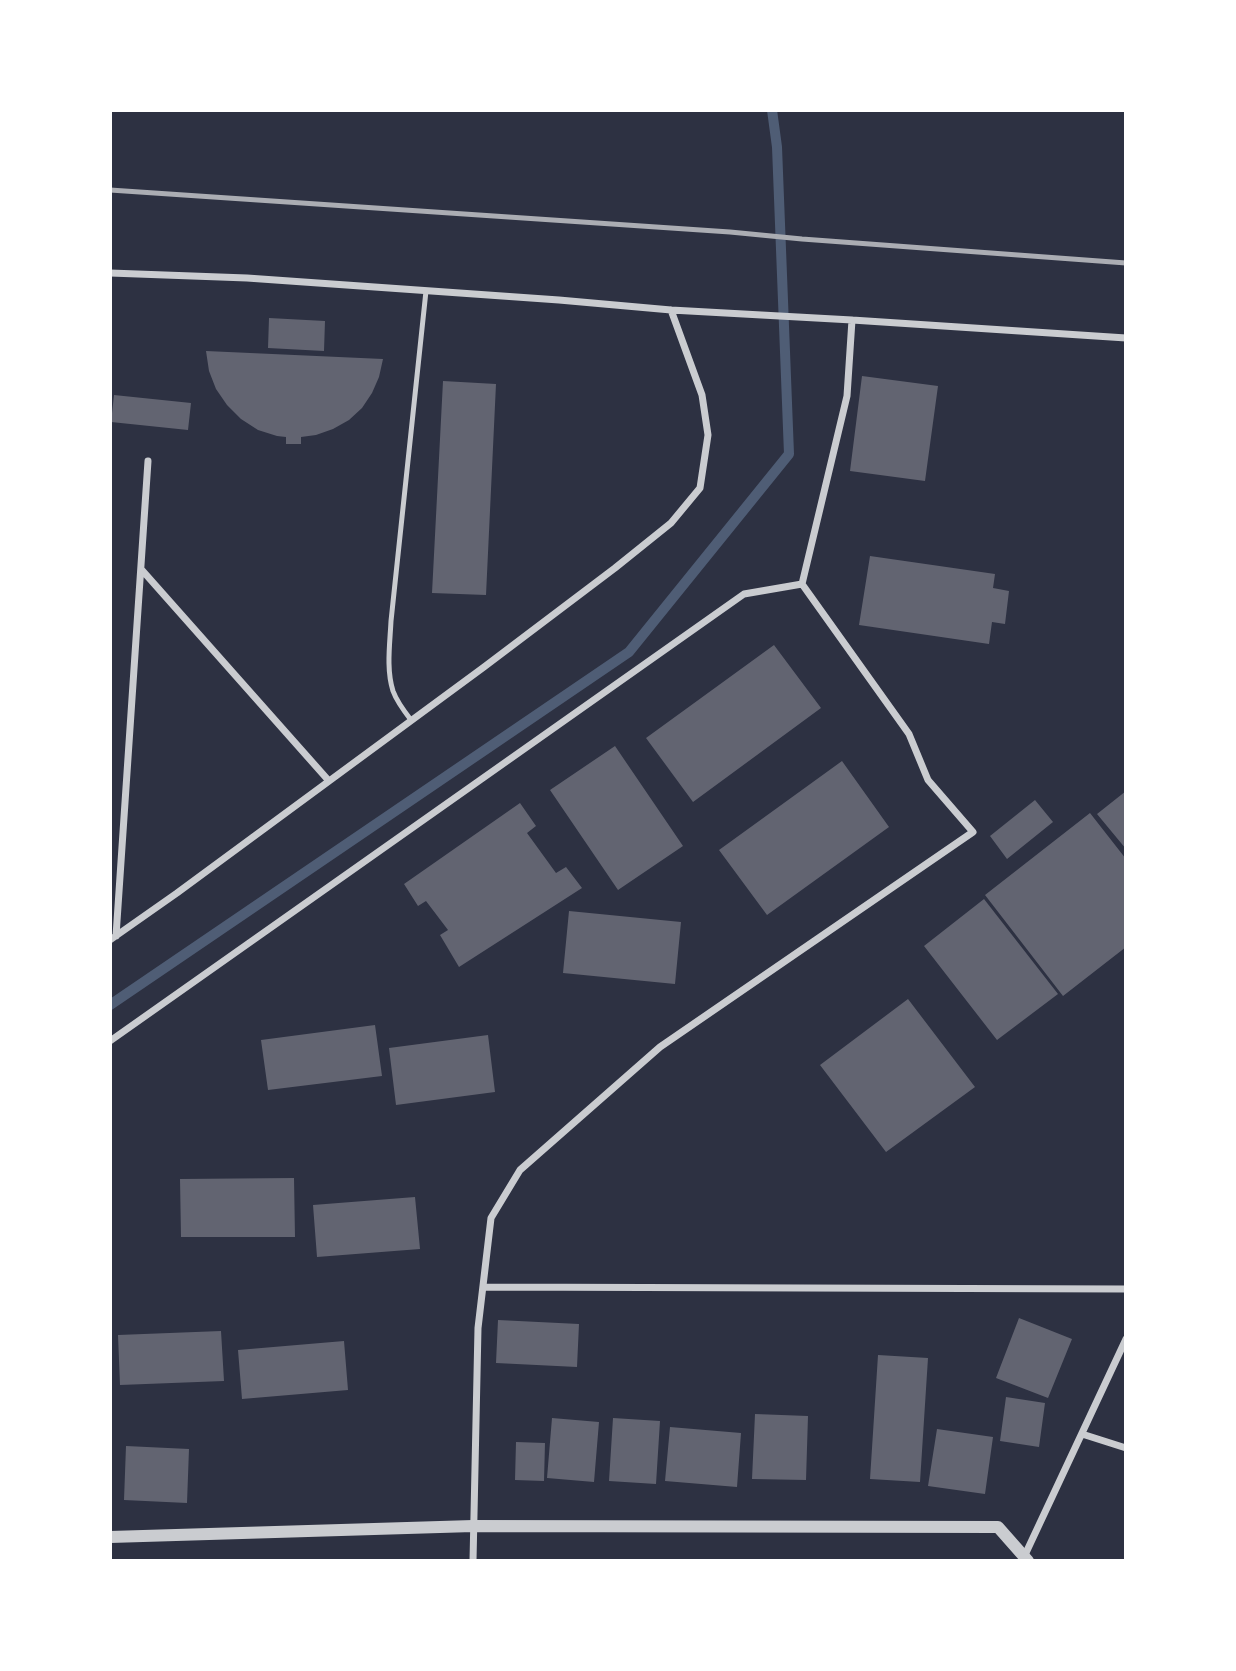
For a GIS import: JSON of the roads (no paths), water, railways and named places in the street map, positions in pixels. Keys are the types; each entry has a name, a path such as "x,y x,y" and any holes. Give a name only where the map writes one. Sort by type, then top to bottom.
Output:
{"street":[{"path":"110,273 247,278 671,310 1126,338"},
{"path":"113,938 411,720 671,523 700,488 708,435 702,395 671,310"},
{"path":"473,1561 478,1328 491,1218 520,1170 660,1048 973,832 928,780 909,734 802,584 846,396 852,320"},
{"path":"113,938 148,461"},
{"path":"141,569 328,781"},
{"path":"110,1041 744,594 802,584"},
{"path":"483,1287 1126,1289"},
{"path":"110,1537 473,1526 998,1527 1026,1559 1126,1339"},
{"path":"1082,1434 1126,1448"}],"lane":[{"path":"411,720 399,704 392,688 389,658 426,291"}],"waterway":[{"path":"110,1005 629,652 789,454 777,147 772,110"}],"railway":[{"path":"110,190 730,232 1126,263"}]}
